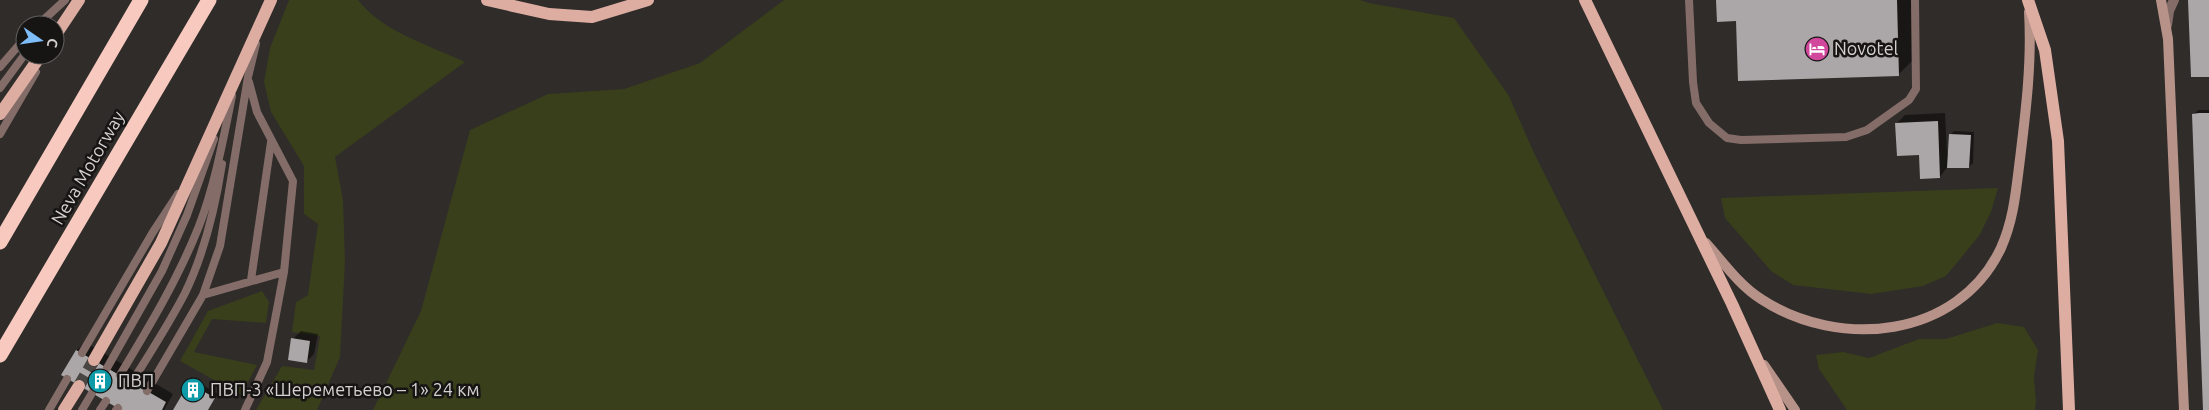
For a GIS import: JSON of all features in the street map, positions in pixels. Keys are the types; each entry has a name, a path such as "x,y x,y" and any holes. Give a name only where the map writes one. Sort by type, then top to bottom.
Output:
{"highway":[{"path":"0,242 141,0"},
{"name":"Neva Motorway","path":"0,355 209,0"}],"main road":[{"path":"65,22 79,0"},
{"path":"88,357 160,243 227,107 235,82 271,0"},
{"path":"487,0 549,14 592,16 648,0"},
{"path":"1584,0 1780,410"},
{"path":"2028,0 2045,50 2058,141 2069,410"},
{"path":"0,114 35,65"},
{"path":"64,410 79,386"}],"street":[{"path":"1698,235 1743,285 1761,299 1788,314 1817,324 1862,330 1903,326 1923,319 1960,298 1989,268 2000,250 2013,210 2023,134 2031,47 2028,0"},
{"path":"2161,0 2167,26"},
{"path":"2174,0 2169,11 2167,26 2184,410"},
{"path":"1745,334 1795,410"}],"lane":[{"path":"49,15 66,0"},
{"path":"54,15 66,0"},
{"path":"1689,0 1693,82 1696,103 1709,123 1727,138 1741,140 1846,137 1867,130 1909,100 1916,89 1915,0"},
{"path":"147,391 203,294 220,246 248,77 260,26"},
{"path":"0,61 15,48"},
{"path":"0,67 15,48"},
{"path":"0,88 17,65"},
{"path":"0,134 40,65"},
{"path":"245,410 267,362 284,272 293,181 257,112 248,77"},
{"path":"107,368 162,270 187,215 227,107"},
{"path":"120,376 173,285 199,225 220,156 227,107"},
{"path":"132,382 184,293 206,239 217,200 227,107"},
{"path":"251,280 271,142"},
{"path":"203,294 284,272"},
{"path":"49,410 67,379"},
{"path":"82,410 92,393"},
{"path":"100,410 106,401"}],"green space":[{"path":"289,0 358,0 380,21 393,29 465,62 335,157 343,200 345,261 340,357 317,410 256,410 282,366 314,370 320,336 292,332 296,302 308,295 318,224 304,214 304,166 271,112 264,82 270,48"},
{"path":"784,0 1360,0 1454,18 1509,96 1534,153 1663,410 373,410 421,311 470,130 548,94 624,89 700,63"},
{"path":"1998,188 1991,212 1979,236 1946,276 1923,286 1871,294 1793,285 1771,271 1725,218 1721,198"},
{"path":"262,291 269,302 266,323 212,319 194,352 257,365 241,395 180,361 208,311"},
{"path":"1997,323 2024,327 2038,350 2034,377 2035,410 1847,410 1819,369 1816,355 1843,352 1869,358 1919,339 1946,339"}],"building":[{"name":"Novotel","path":"1716,0 1897,0 1899,76 1738,81 1736,21 1717,22"},
{"path":"2188,0 2209,0 2209,77 2191,77"},
{"path":"2209,113 2209,410 2203,410 2192,114"},
{"path":"1938,121 1940,178 1920,179 1919,155 1897,156 1895,123"},
{"path":"1949,134 1971,135 1969,168 1947,168"},
{"path":"291,338 310,341 307,363 288,360"},
{"name":"ПВП","path":"76,350 166,402 162,410 121,410 61,375"},
{"name":"ПВП-3 «Шереметьево – 1» 24 км","path":"189,383 215,398 208,410 173,410"}],"tunnel":[{"path":"79,386 94,360"}],"place":[{"name":"Novotel","path":"1817,49"},
{"name":"ПВП","path":"100,381"},
{"name":"ПВП-3 «Шереметьево – 1» 24 км","path":"193,390"}]}
